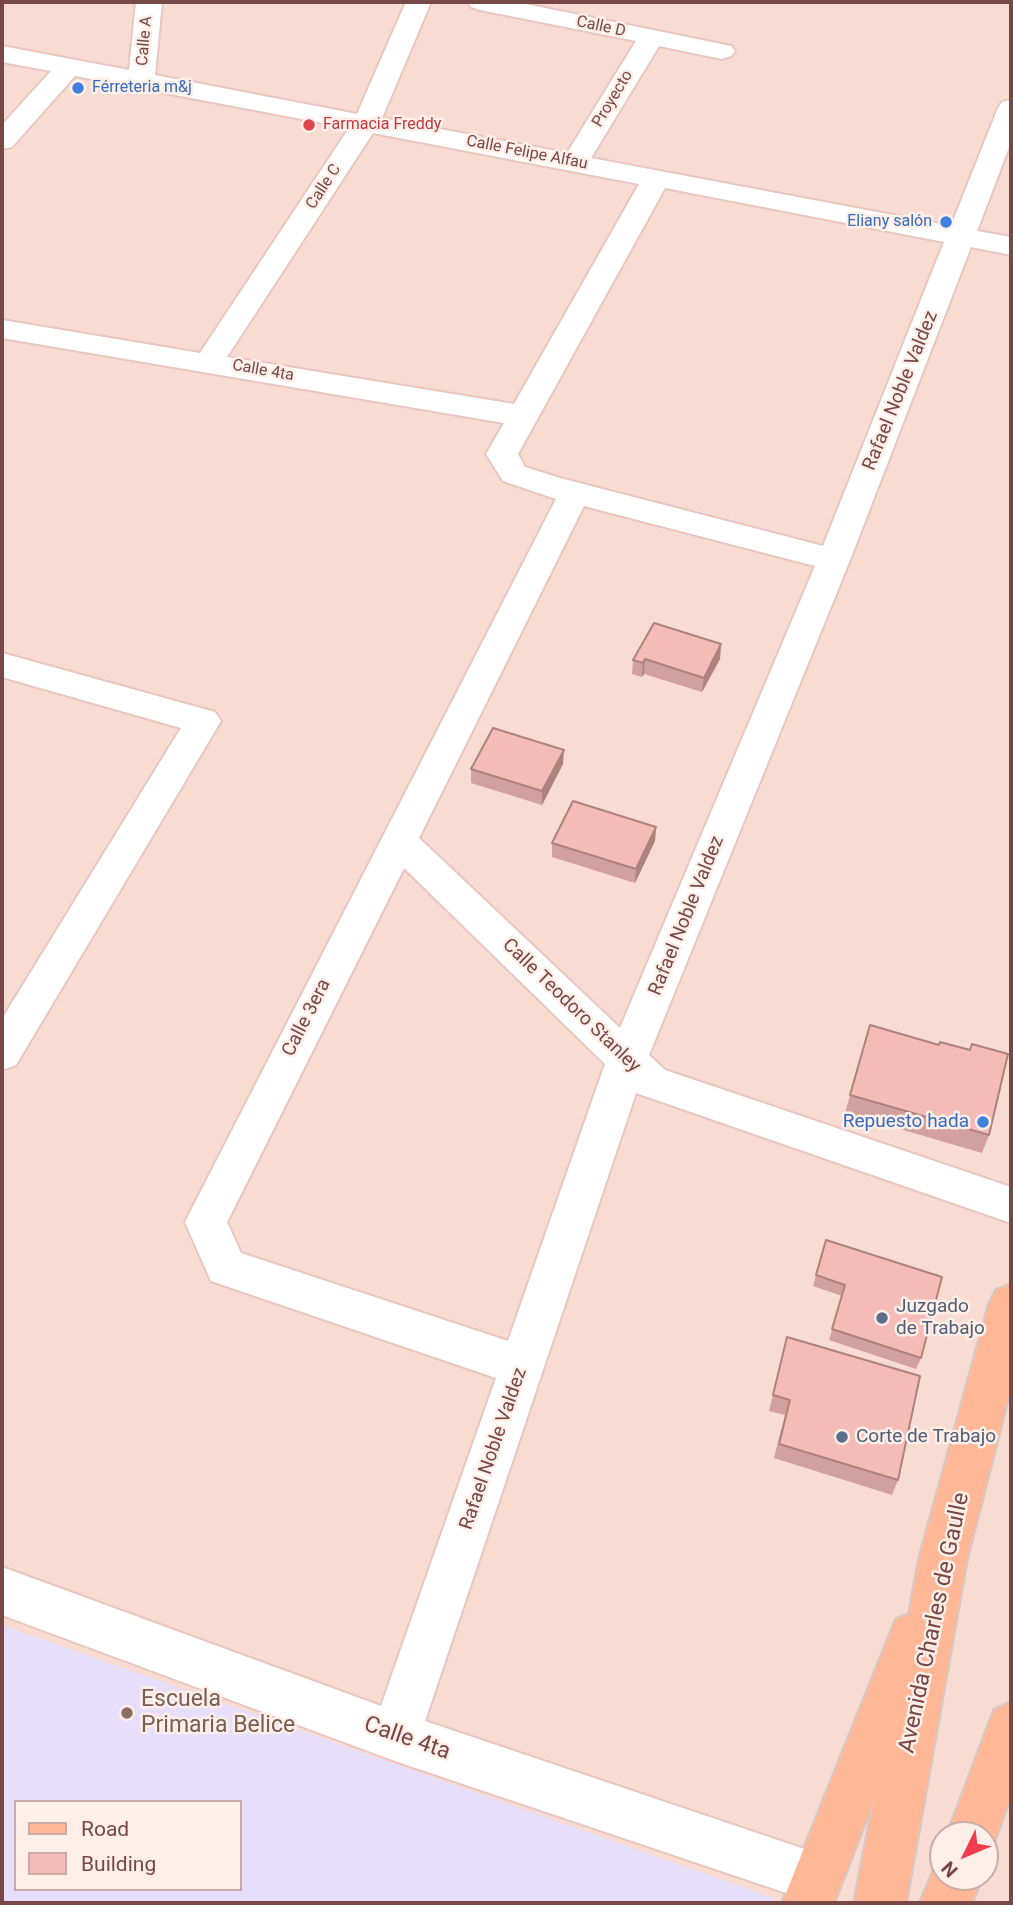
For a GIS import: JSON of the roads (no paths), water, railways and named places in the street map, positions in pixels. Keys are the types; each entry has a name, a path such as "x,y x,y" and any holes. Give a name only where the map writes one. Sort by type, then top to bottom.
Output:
{"main road":[{"name":"Avenida Charles de Gaulle","path":"880,1903 943,1559 1011,1304"},
{"path":"812,1890 943,1559"},
{"path":"977,1821 1011,1727"}],"street":[{"name":"Calle A","path":"141,81 149,2"},
{"name":"Calle C","path":"209,362 367,122 419,2"},
{"name":"Calle D","path":"480,2 722,51"},
{"name":"Proyecto","path":"575,162 651,37"},
{"name":"Calle Felipe Alfau","path":"2,54 1011,246"},
{"path":"2,141 69,67"},
{"name":"Rafael Noble Valdez","path":"395,1736 626,1062 834,560 1011,108"},
{"path":"657,177 502,454 514,474 575,493 834,560"},
{"name":"Calle 4ta","path":"2,329 523,416"},
{"name":"Calle 3era","path":"522,1366 226,1267 206,1222 575,493"},
{"path":"2,665 203,721 2,1053"},
{"name":"Calle Teodoro Stanley","path":"398,840 626,1062 651,1082 1011,1205"},
{"name":"Calle 4ta","path":"2,1591 812,1890"}],"place":[{"name":"Férreteria m&j","path":"78,88"},
{"name":"Farmacia Freddy","path":"309,125"},
{"name":"Eliany salón","path":"946,222"},
{"name":"Repuesto hada","path":"983,1122"},
{"name":"Juzgado de Trabajo","path":"882,1318"},
{"name":"Corte de Trabajo","path":"842,1437"},
{"name":"Escuela Primaria Belice","path":"127,1713"}]}
